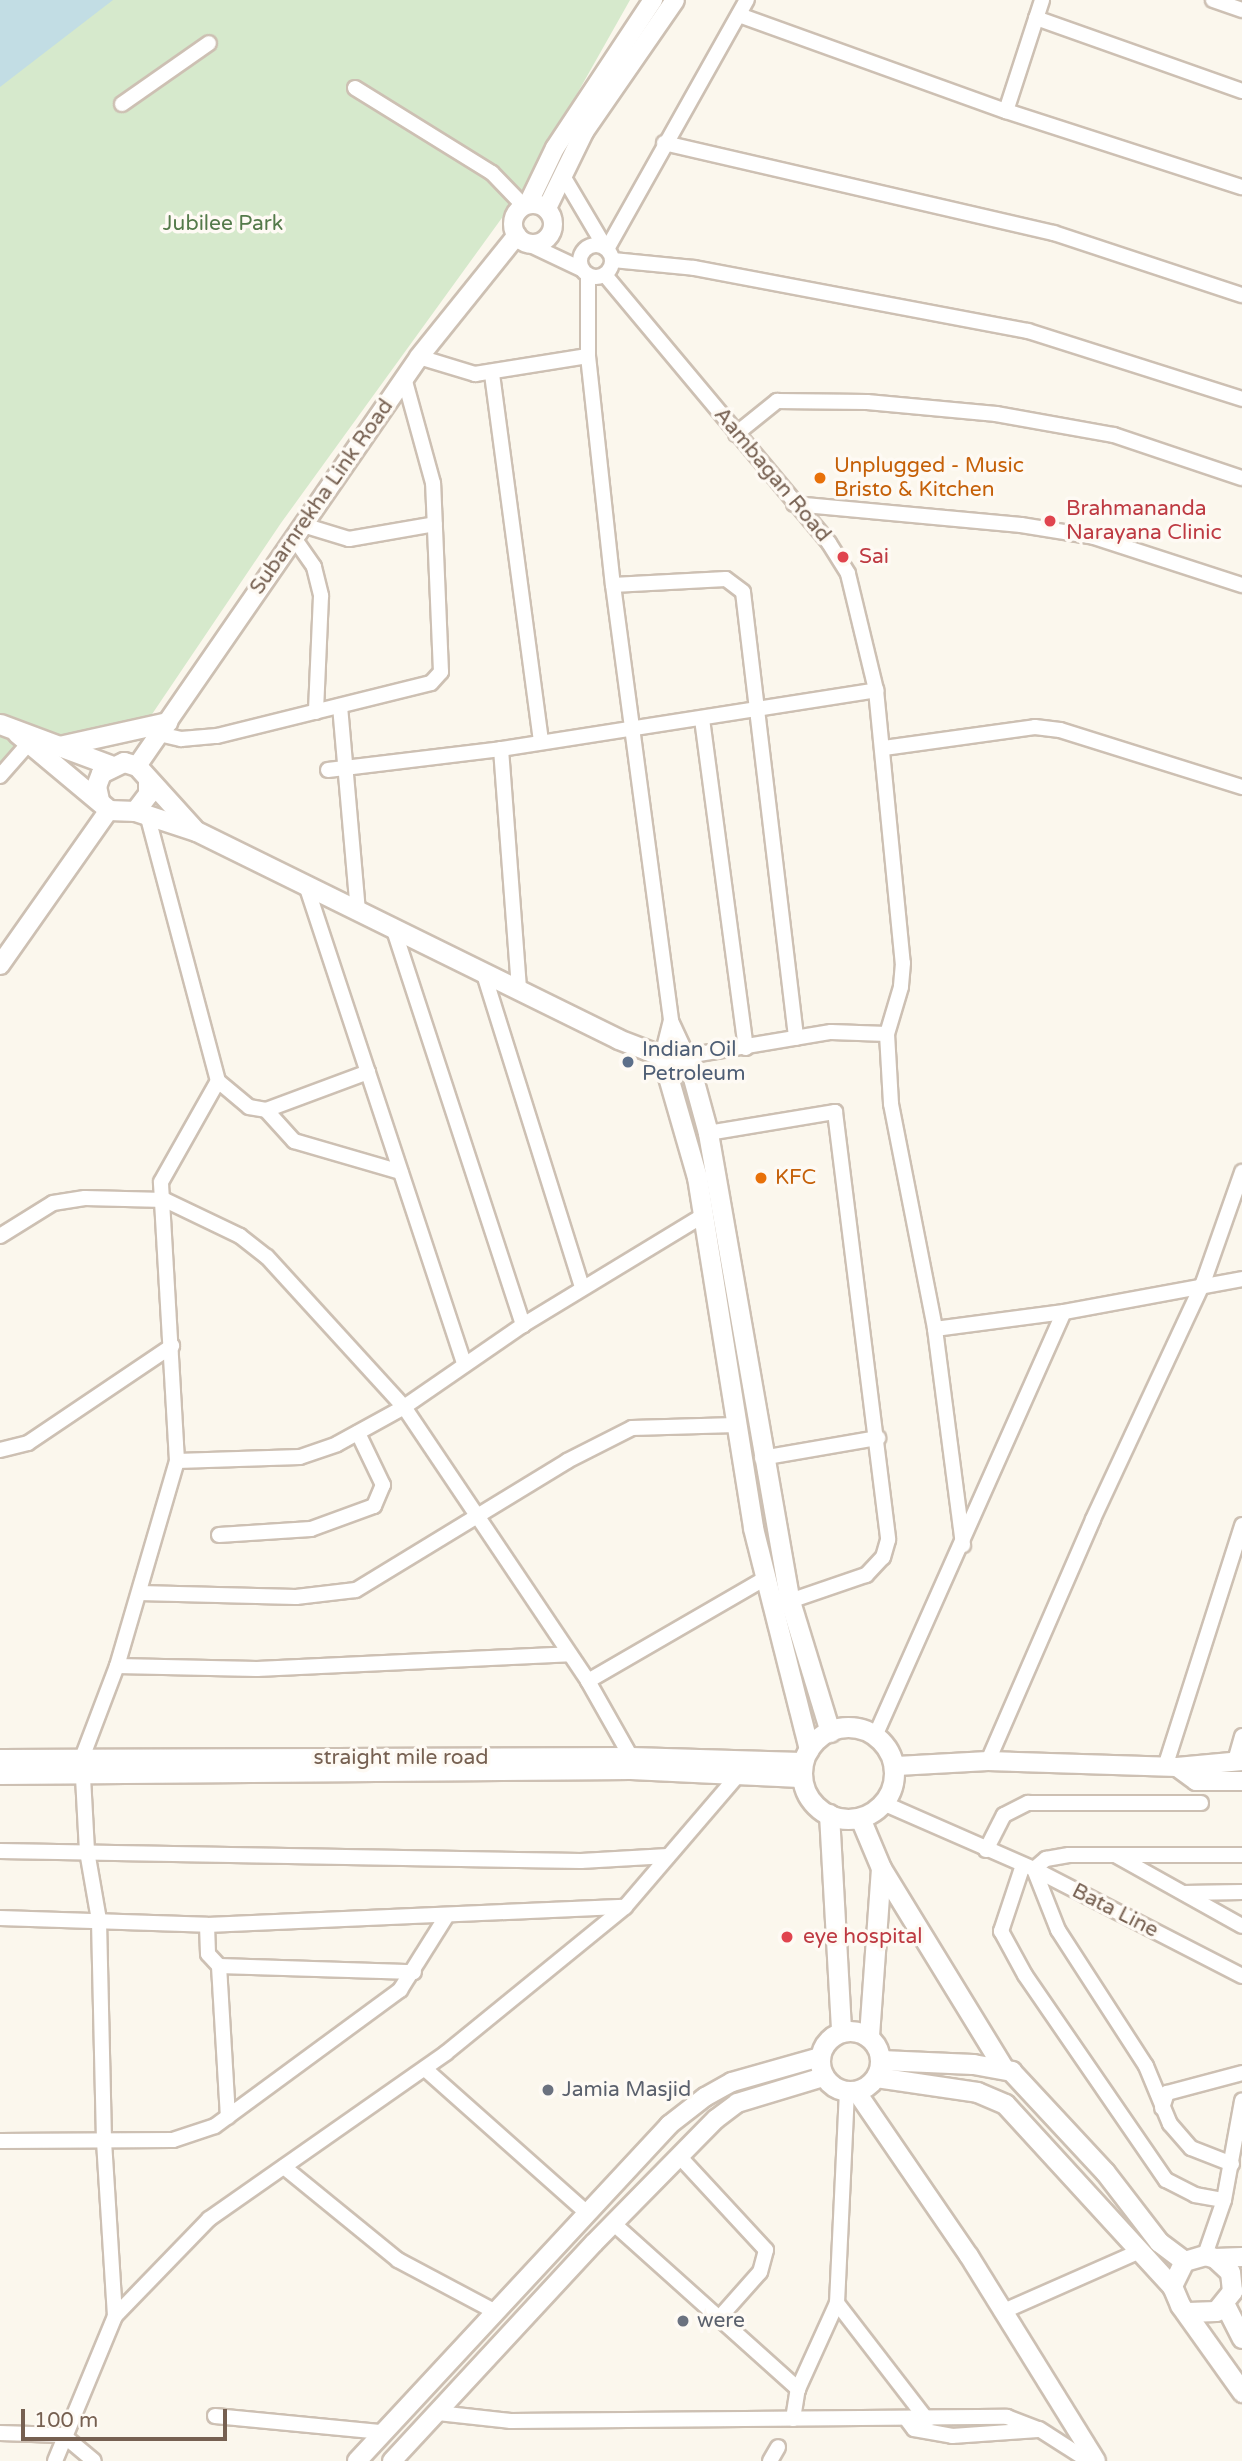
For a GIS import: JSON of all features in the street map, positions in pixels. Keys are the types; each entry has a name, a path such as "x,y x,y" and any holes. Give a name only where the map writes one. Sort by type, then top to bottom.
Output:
{"main road":[{"path":"58,747 163,728"},
{"path":"16,733 110,765 124,762 142,774 196,831"},
{"path":"16,733 104,805 141,813 196,831 662,1056 687,1056 708,1133 762,1458 790,1601 830,1732"},
{"path":"104,805 96,786 110,765"},
{"path":"141,813 148,794 142,774"},
{"path":"662,1056 687,1129 764,1579 804,1763 806,1798 828,1814 860,1818 883,1802 897,1766 891,1749 876,1734 855,1727 830,1732 804,1763"},
{"path":"828,1814 841,2031"},
{"path":"860,1818 881,1868 1003,2067 1018,2077 1105,2172 1160,2242 1184,2261 1210,2256 1230,2273 1242,2339"},
{"path":"878,2069 869,2035 881,1868"},
{"path":"869,2035 841,2031 828,2040 820,2057 823,2077 852,2091 878,2069 1003,2067"},
{"path":"878,2069 977,2092 1005,2104 1172,2286 1174,2297 1188,2312 1242,2392"},
{"path":"1172,2286 1184,2261"},
{"path":"1188,2312 1206,2315 1233,2294"}],"street":[{"name":"Subarnrekha Link Road","path":"520,238 514,216 526,205 555,148 653,0"},
{"name":"Subarnrekha Link Road","path":"520,238 543,242 550,235 554,226 547,208 584,132 675,0"},
{"path":"520,238 584,272 605,275 608,252 664,143 747,0"},
{"path":"1006,111 1042,0"},
{"path":"1213,0 1242,10"},
{"path":"739,15 1006,111 1242,187"},
{"path":"1036,18 1242,91"},
{"path":"122,104 209,43"},
{"path":"355,88 492,173 526,205 547,208"},
{"path":"664,143 1054,233 1242,295"},
{"path":"563,176 608,252"},
{"name":"Subarnrekha Link Road","path":"142,774 163,728 404,378 520,238"},
{"path":"963,1545 935,1329 891,1104 887,1034 859,1030 687,1056 671,1021 629,730 588,356 584,272 579,261 588,246 1028,331 1242,399"},
{"name":"Aambagan Road","path":"605,275 829,543 848,574 876,690 884,748 902,963 897,1008 887,1034"},
{"path":"419,357 460,372 492,374 588,356"},
{"path":"492,374 541,742"},
{"path":"163,728 200,739 431,683 441,671 435,524 427,449 404,378"},
{"path":"736,434 777,401 867,402 996,414 1114,435 1242,478"},
{"path":"794,504 1021,525 1094,537 1242,585"},
{"path":"298,532 349,539 435,524"},
{"path":"298,532 314,567 321,596 316,712"},
{"path":"613,585 735,582 743,592 754,710 796,1038"},
{"path":"328,770 501,749 876,690"},
{"path":"340,706 348,768 358,910"},
{"path":"702,719 746,1048"},
{"path":"884,748 1035,727 1060,730 1242,787"},
{"path":"0,776 16,733"},
{"path":"501,749 519,989"},
{"path":"0,965 104,805"},
{"path":"115,2316 104,2141 99,1920 87,1851 81,1767 117,1666 177,1461 165,1200 161,1182 166,1167 214,1095 218,1081 141,813"},
{"path":"306,885 464,1363"},
{"path":"393,927 523,1325"},
{"path":"483,971 582,1287"},
{"path":"662,1056 671,1021"},
{"path":"218,1081 249,1107 266,1110 368,1072"},
{"path":"266,1110 294,1141 401,1172"},
{"path":"708,1133 835,1112 889,1523 883,1557 866,1575 790,1601"},
{"path":"988,1762 1093,1519 1203,1283 1242,1172"},
{"path":"0,1236 53,1203 85,1198 165,1200 240,1236 267,1257 404,1407 588,1681 631,1757"},
{"path":"177,1461 300,1457 358,1433 404,1407 464,1363 582,1287 702,1216"},
{"path":"935,1329 1064,1312 1203,1283 1242,1279"},
{"path":"876,1734 963,1545 1064,1312"},
{"path":"0,1450 28,1443 172,1346"},
{"path":"139,1593 296,1597 356,1590 567,1461 632,1428 736,1424"},
{"path":"219,1535 311,1529 374,1506 383,1485 358,1433"},
{"path":"762,1458 878,1438"},
{"path":"1171,1767 1242,1525"},
{"path":"588,1681 764,1579"},
{"path":"117,1666 257,1669 570,1654"},
{"path":"897,1766 988,1762 1171,1767 1238,1761 1242,1736"},
{"name":"straight mile road","path":"0,1775 81,1767 631,1757 804,1763"},
{"name":"straight mile road","path":"0,1759 81,1767 740,1773 804,1763"},
{"path":"1171,1767 1196,1781 1242,1782"},
{"path":"55,2461 63,2435 115,2316 190,2235 425,2068 625,1907 740,1773"},
{"name":"Bata Line","path":"883,1802 1028,1867 1242,1976"},
{"path":"986,1850 1004,1815 1028,1803 1201,1803"},
{"path":"0,1851 581,1861 668,1856"},
{"path":"1114,1855 1242,1926"},
{"path":"1224,2200 1186,2192 1167,2180 1025,1975 1001,1931 1028,1867 1056,1856 1242,1855"},
{"path":"1028,1867 1054,1921 1146,2067 1162,2108 1191,2148 1232,2164"},
{"path":"1182,1893 1242,1892"},
{"path":"0,1918 207,1925 446,1917 625,1907"},
{"path":"0,2141 173,2140 194,2136 228,2117 400,1990 414,1972 446,1917"},
{"path":"207,1925 208,1954 219,1966 228,2117"},
{"path":"219,1966 414,1972"},
{"path":"357,2461 669,2125 705,2097 750,2076 820,2057"},
{"path":"425,2068 586,2212"},
{"path":"1162,2108 1167,2093 1242,2073"},
{"path":"392,2461 613,2223 737,2102 823,2077"},
{"path":"793,2419 799,2389 837,2303 852,2091"},
{"path":"852,2091 1004,2311 1096,2461"},
{"path":"1242,2101 1232,2164 1210,2256 1242,2257"},
{"path":"679,2156 766,2250 760,2273 721,2316"},
{"path":"284,2167 398,2260 494,2311"},
{"path":"613,2223 721,2316 799,2389"},
{"path":"1004,2311 1140,2251"},
{"path":"837,2303 928,2420"},
{"path":"438,2413 511,2421 908,2421 1007,2417 1039,2430 1089,2461"},
{"path":"215,2416 383,2432"},
{"path":"908,2421 914,2429 952,2436 1039,2430"},
{"path":"0,2433 63,2435 94,2461"},
{"path":"769,2461 778,2447"}],"green space":[{"name":"Jubilee Park","path":"0,0 630,0 525,186 281,523 138,735 0,763"}],"water":[{"path":"0,0 113,0 0,87"}],"place":[{"name":"Unplugged - Music Bristo & Kitchen","path":"820,478"},
{"name":"Brahmananda Narayana Clinic","path":"1050,521"},
{"name":"Sai","path":"843,557"},
{"name":"Indian Oil Petroleum","path":"628,1062"},
{"name":"KFC","path":"761,1178"},
{"name":"eye hospital","path":"787,1937"},
{"name":"Jamia Masjid","path":"548,2090"},
{"name":"were","path":"683,2321"}]}
